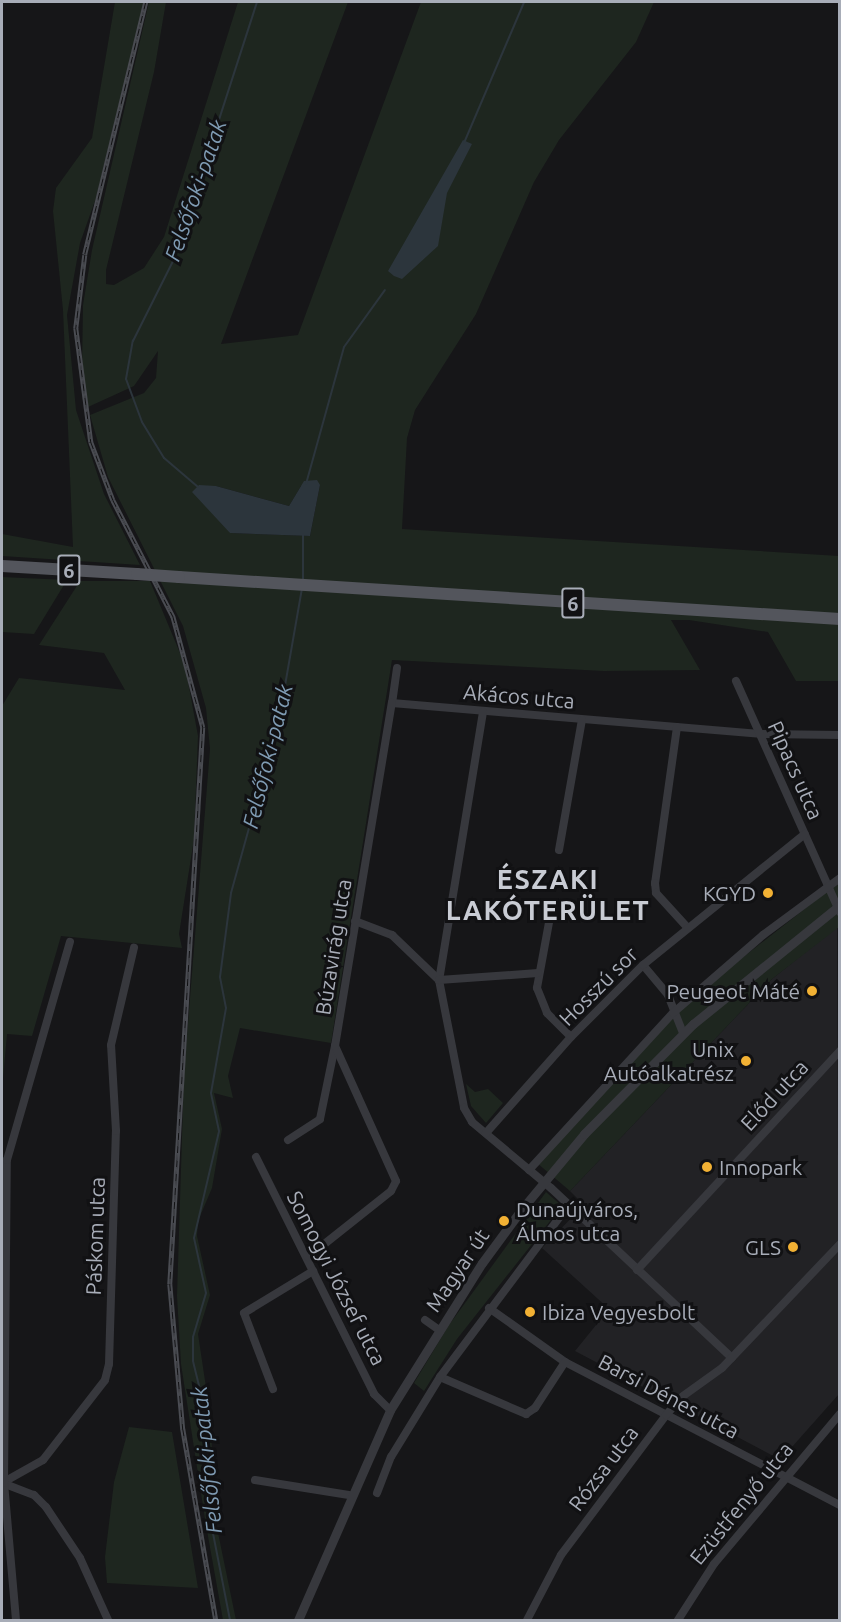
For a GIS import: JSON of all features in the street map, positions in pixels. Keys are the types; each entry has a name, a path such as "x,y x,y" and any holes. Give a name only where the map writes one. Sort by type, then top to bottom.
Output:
{"main road":[{"name":"6","path":"2,566 840,619"}],"street":[{"path":"392,703 397,668"},
{"name":"Pipacs utca","path":"736,681 838,908"},
{"name":"Akácos utca","path":"392,703 760,734 840,735"},
{"name":"Búzavirág utca","path":"308,1257 394,1187 394,1173 335,1046 392,703"},
{"path":"483,712 439,980 459,1093 467,1115 543,1182 732,1358"},
{"path":"559,850 582,720"},
{"path":"677,728 655,883 656,893 686,927"},
{"name":"Hosszú sor","path":"486,1133 571,1037 643,965 686,927 806,834"},
{"path":"529,1170 673,1013 725,968 840,878"},
{"name":"Magyar út","path":"298,1620 349,1495 390,1410 438,1329 543,1182 683,1033 838,908"},
{"path":"550,917 538,973 542,1005 571,1037"},
{"path":"356,921 392,935 439,980 538,973"},
{"path":"16,1620 3,1484 4,1160 70,942"},
{"name":"Páskom utca","path":"3,1484 43,1460 105,1380 109,1364 116,1131 111,1045 134,948"},
{"path":"643,965 668,994 673,1013 683,1033"},
{"path":"288,1140 320,1119 335,1046"},
{"name":"Előd utca","path":"637,1270 840,1051"},
{"name":"Somogyi József utca","path":"256,1157 308,1257 374,1394 390,1410"},
{"path":"377,1494 391,1457 440,1377 489,1308 568,1206"},
{"name":"Rózsa utca","path":"527,1620 561,1555 666,1415 732,1358 840,1244"},
{"path":"273,1389 243,1313 313,1271"},
{"name":"Barsi Dénes utca","path":"489,1308 566,1362 840,1505"},
{"path":"425,1320 438,1329"},
{"path":"440,1377 526,1414 535,1408 566,1362"},
{"name":"Ezüstfenyő utca","path":"678,1620 695,1590 784,1477 840,1414"},
{"path":"255,1480 349,1495"},
{"path":"3,1484 34,1495 46,1507 80,1558 108,1620"}],"shaded area":[{"path":"115,2 144,2 96,198 80,243 67,315 76,410 104,494 140,565 2,556 2,534 73,547 63,310 53,211 56,188 92,138"},
{"path":"149,2 166,2 154,72 106,270 106,284 114,285 144,268 164,237 238,2 348,2 221,344 298,335 421,2 654,2 636,42 559,140 534,182 476,314 415,410 407,438 402,529 839,556 839,681 796,681 768,632 689,620 671,620 700,670 604,671 392,660 331,1043 240,1028 228,1076 233,1098 214,1093 222,1129 212,1188 198,1221 197,1236 210,1295 198,1334 210,1414 213,1469 209,1489 236,1620 223,1620 181,1364 177,1296 184,1073 210,749 206,708 183,626 108,477 90,415 144,393 156,378 158,351 134,386 88,407 82,368 83,305 92,250","holes":["320,485 310,536 230,533 216,486 289,506 301,486"]},
{"path":"463,140 472,144 447,193 438,246 402,279 394,276 388,271"},
{"path":"317,480 320,485 310,536 230,533 192,492 199,485 216,486 289,506 304,481"},
{"path":"2,577 67,580 34,634 2,632"},
{"path":"80,581 150,581 185,665 198,736 194,839 179,934 182,948 61,936 32,1036 7,1034 2,1089 2,706 19,678 125,690 104,653 39,645"},
{"path":"839,882 839,927 772,979 570,1191 537,1163 672,1013"},
{"path":"837,927 839,1394 784,1456 777,1458 575,1351 609,1309 542,1248 584,1205 570,1191 772,979"},
{"path":"466,1084 475,1092 488,1089 503,1103 486,1123 471,1106"},
{"path":"546,1192 562,1206 457,1339 424,1391 414,1383 449,1325"},
{"path":"129,1427 172,1432 198,1588 107,1583 105,1557 114,1482"}],"waterway":[{"name":"Felsőfoki-patak","path":"198,487 164,458 142,422 126,379 133,341 174,259 257,2"},
{"path":"464,143 524,2"},
{"path":"306,484 344,347 385,290"},
{"name":"Felsőfoki-patak","path":"303,534 303,580"},
{"name":"Felsőfoki-patak","path":"230,1620 209,1513 205,1410 193,1361 193,1337 206,1293 194,1238 219,1131 211,1093 226,1008 220,977 231,893 279,720 302,588"}],"railway":[{"path":"146,2 85,255 76,328 91,442 113,500 173,616 203,727 170,1284 183,1429 216,1620"}],"place":[{"name":"KGYD","path":"768,893"},
{"name":"Peugeot Máté","path":"812,991"},
{"name":"Unix Autóalkatrész","path":"746,1061"},
{"name":"Innopark","path":"707,1167"},
{"name":"Dunaújváros, Álmos utca","path":"504,1221"},
{"name":"GLS","path":"793,1247"},
{"name":"Ibiza Vegyesbolt","path":"530,1312"}],"district":[{"name":"ÉSZAKI LAKÓTERÜLET","path":"548,894"}]}
